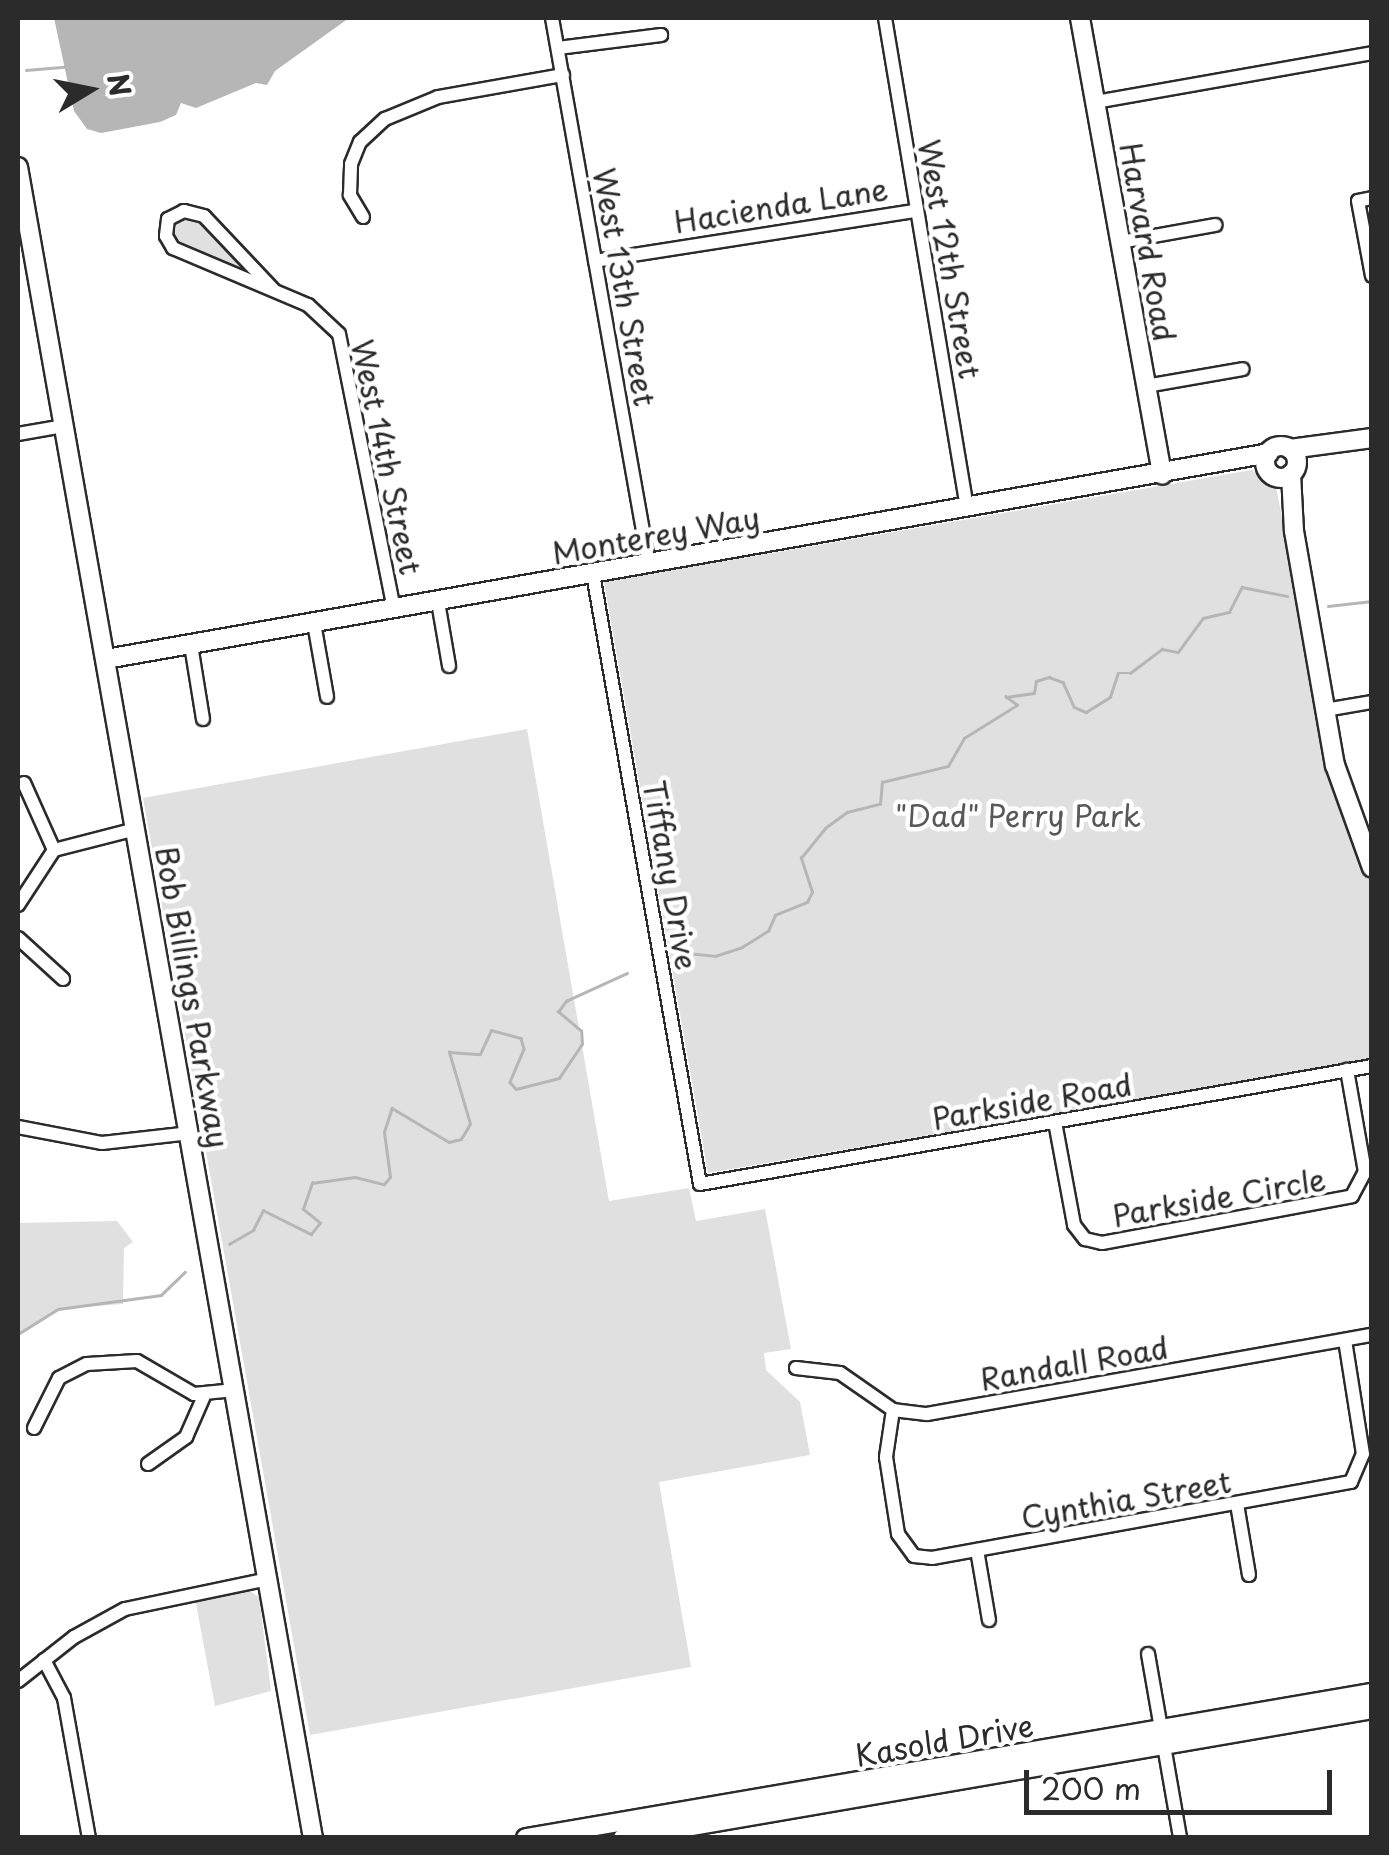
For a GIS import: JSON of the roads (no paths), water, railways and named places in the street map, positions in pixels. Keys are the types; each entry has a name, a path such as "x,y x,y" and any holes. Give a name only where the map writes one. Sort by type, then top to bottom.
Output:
{"main road":[{"name":"Harvard Road","path":"1080,18 1162,476"},
{"name":"Bob Billings Parkway","path":"18,167 313,1838"},
{"name":"Monterey Way","path":"106,660 1216,466 1282,465 1346,442 1372,438"},
{"path":"1282,465 1340,786 1372,868"},
{"name":"Kasold Drive","path":"623,1838 1162,1738 1372,1694"},
{"name":"Kasold Drive","path":"1162,1738 1372,1709"},
{"name":"Kasold Drive","path":"526,1838 723,1822"}],"street":[{"name":"West 13th Street","path":"552,18 649,564"},
{"name":"West 12th Street","path":"884,18 967,509"},
{"path":"558,48 661,35"},
{"path":"1095,102 1372,54"},
{"path":"362,217 350,195 351,164 360,142 386,119 438,97 563,75"},
{"path":"1365,200 1372,276"},
{"name":"West 14th Street","path":"272,289 204,216 184,211 168,220 173,248 322,314 343,344 394,609"},
{"name":"Hacienda Lane","path":"595,260 916,211"},
{"path":"1120,242 1215,225"},
{"path":"1146,386 1243,369"},
{"path":"18,434 64,426"},
{"name":"Tiffany Drive","path":"592,574 700,1184"},
{"path":"438,602 449,666"},
{"path":"314,623 327,697"},
{"path":"191,645 203,718"},
{"path":"1325,710 1372,702"},
{"path":"24,784 54,850"},
{"path":"18,905 54,850 136,828"},
{"path":"18,938 63,979"},
{"name":"Parkside Road","path":"700,1184 1372,1066"},
{"name":"Parkside Circle","path":"1056,1122 1081,1236 1102,1243 1158,1233 1356,1192 1365,1172 1347,1070"},
{"path":"18,1127 102,1142 190,1134"},
{"name":"Randall Road","path":"893,1410 946,1411 1372,1335"},
{"name":"Cynthia Street","path":"893,1410 887,1470 901,1543 922,1558 977,1550 1344,1486 1357,1477 1363,1454 1346,1340"},
{"path":"34,1428 59,1378 87,1364 137,1361 204,1396 235,1390"},
{"path":"796,1368 840,1374 893,1410"},
{"path":"148,1464 186,1437 204,1396"},
{"path":"1237,1504 1249,1575"},
{"path":"977,1550 989,1620"},
{"path":"18,1681 125,1608 268,1579"},
{"path":"1148,1654 1180,1838"},
{"path":"44,1660 64,1698 88,1838"}],"waterway":[{"path":"26,70 64,67"},
{"path":"688,953 715,956 742,947 768,931 775,915 807,902 812,892 801,858 825,828 847,812 880,804 882,782 948,766 964,738 1017,705 1006,697 1034,693 1036,681 1049,677 1063,682 1074,707 1086,712 1110,697 1118,673 1130,673 1162,649 1178,652 1203,618 1229,612 1242,587 1287,596"},
{"path":"1328,606 1372,601"},
{"path":"229,1244 253,1230 263,1210 311,1234 320,1223 303,1209 312,1183 355,1177 384,1184 390,1177 384,1132 392,1108 449,1142 461,1139 470,1124 449,1052 480,1054 491,1030 521,1038 524,1049 510,1082 516,1089 559,1078 582,1044 581,1031 558,1012 566,1001 627,973"},
{"path":"18,1334 58,1309 161,1295 185,1272"}],"park label":[{"name":"\"Dad\" Perry Park","path":"1018,815"}]}
